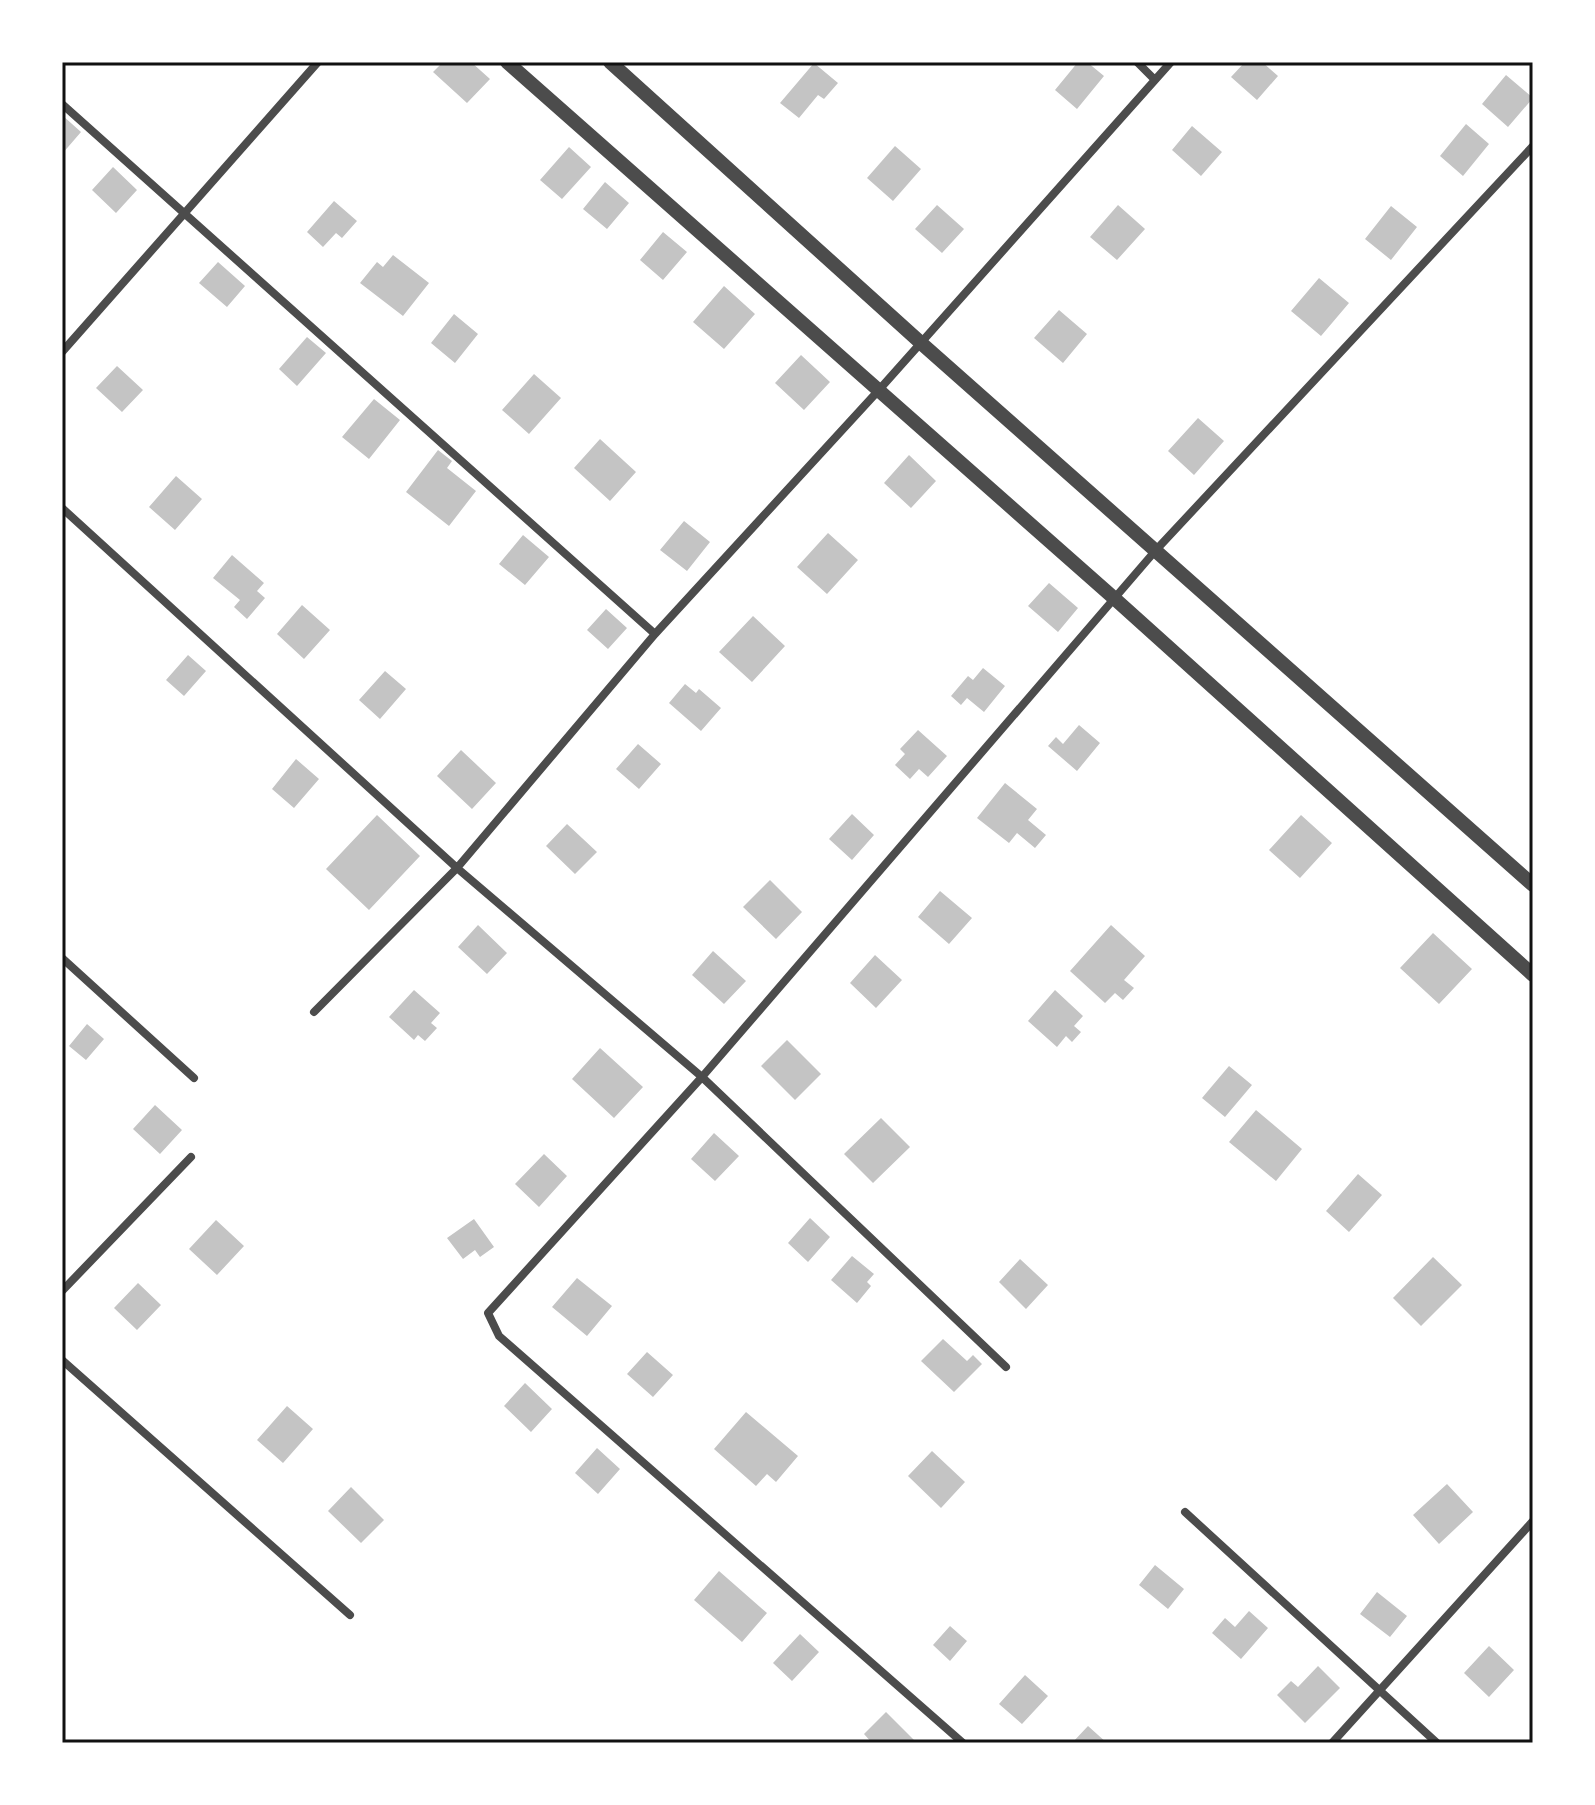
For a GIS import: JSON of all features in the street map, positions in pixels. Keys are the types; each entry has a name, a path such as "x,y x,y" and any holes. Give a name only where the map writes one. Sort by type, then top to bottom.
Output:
{"street":[{"path":"62,352 318,62"},
{"path":"507,62 1115,599 1533,975"},
{"path":"610,62 921,343 1533,885"},
{"path":"1137,62 1155,80"},
{"path":"314,1012 457,868 655,634 878,391 1171,62"},
{"path":"62,104 655,634"},
{"path":"963,1743 499,1336 488,1313 702,1077 1156,550 1533,146"},
{"path":"62,508 457,868 702,1077 1006,1367"},
{"path":"62,958 194,1078"},
{"path":"62,1291 191,1157"},
{"path":"62,1360 350,1615"},
{"path":"1185,1512 1437,1743"},
{"path":"1332,1743 1533,1521"}],"building":[{"path":"443,62 471,62 490,79 467,103 433,72"},
{"path":"1078,62 1087,62 1104,76 1077,109 1055,90"},
{"path":"1245,62 1262,62 1278,76 1257,100 1231,77"},
{"path":"814,63 838,83 824,99 818,95 799,118 780,103"},
{"path":"1506,75 1533,98 1508,127 1482,104"},
{"path":"62,115 81,132 62,154"},
{"path":"1466,124 1489,144 1463,176 1440,156"},
{"path":"1192,126 1222,152 1201,176 1172,150"},
{"path":"895,146 921,169 893,201 867,178"},
{"path":"569,147 591,167 562,199 540,180"},
{"path":"113,167 137,190 116,213 92,190"},
{"path":"605,182 629,203 607,229 583,209"},
{"path":"334,201 357,221 342,238 336,233 323,247 307,232"},
{"path":"937,205 964,229 942,253 915,229"},
{"path":"1118,205 1145,229 1117,260 1090,237"},
{"path":"1391,206 1417,227 1391,260 1365,239"},
{"path":"663,232 687,252 663,280 640,260"},
{"path":"393,255 429,283 403,316 360,283 377,262 383,267"},
{"path":"218,262 245,286 227,307 199,283"},
{"path":"1319,278 1349,303 1321,336 1291,311"},
{"path":"724,286 755,314 724,349 693,322"},
{"path":"1059,310 1087,334 1063,363 1034,338"},
{"path":"454,314 478,334 455,363 431,343"},
{"path":"307,337 326,353 297,386 279,369"},
{"path":"801,355 830,382 804,410 775,383"},
{"path":"117,366 143,390 122,412 96,388"},
{"path":"534,374 561,398 529,434 502,410"},
{"path":"374,399 400,420 369,459 342,437"},
{"path":"1198,418 1224,441 1194,475 1168,451"},
{"path":"600,439 636,472 610,501 574,468"},
{"path":"438,450 452,461 447,468 476,491 449,526 406,492"},
{"path":"909,455 936,481 911,508 884,483"},
{"path":"176,476 202,499 175,530 149,507"},
{"path":"684,521 710,542 687,571 660,550"},
{"path":"828,533 858,560 827,594 797,567"},
{"path":"523,535 549,557 525,585 499,564"},
{"path":"232,555 264,583 257,591 265,598 247,619 234,607 240,600 213,578"},
{"path":"1049,583 1078,608 1058,632 1028,606"},
{"path":"302,605 330,630 304,659 277,634"},
{"path":"606,609 627,628 608,649 587,630"},
{"path":"753,616 785,646 752,682 719,652"},
{"path":"188,655 206,671 184,696 166,680"},
{"path":"983,668 1005,686 984,712 967,698 961,705 951,696 968,676 973,680"},
{"path":"385,671 406,689 380,719 359,700"},
{"path":"685,684 696,693 699,689 721,708 701,731 669,703"},
{"path":"1079,725 1100,743 1077,771 1048,746 1056,737 1063,744"},
{"path":"918,730 947,756 928,777 919,769 910,779 895,765 905,754 900,749"},
{"path":"638,744 661,764 639,789 616,769"},
{"path":"461,750 496,783 472,809 437,776"},
{"path":"296,759 319,779 294,808 272,789"},
{"path":"1005,783 1037,809 1028,820 1046,835 1035,848 1017,833 1009,843 977,818"},
{"path":"852,814 874,835 852,860 829,839"},
{"path":"377,815 420,856 369,910 326,869"},
{"path":"1301,815 1332,843 1300,878 1269,850"},
{"path":"567,824 597,852 575,874 546,846"},
{"path":"770,880 802,912 776,939 743,907"},
{"path":"940,891 972,918 949,944 918,917"},
{"path":"478,925 507,953 487,974 458,947"},
{"path":"1111,925 1145,956 1124,980 1134,988 1123,1000 1115,993 1105,1003 1070,971"},
{"path":"1433,933 1472,969 1439,1004 1400,968"},
{"path":"713,951 746,981 724,1004 692,975"},
{"path":"875,955 902,980 876,1008 850,983"},
{"path":"414,990 440,1013 431,1023 437,1028 425,1041 418,1035 414,1040 389,1017"},
{"path":"1055,990 1083,1016 1074,1026 1081,1032 1072,1042 1066,1036 1057,1047 1028,1021"},
{"path":"87,1024 104,1039 86,1060 69,1046"},
{"path":"787,1040 821,1074 795,1100 761,1066"},
{"path":"600,1048 643,1087 614,1118 572,1079"},
{"path":"1229,1066 1252,1085 1225,1117 1202,1098"},
{"path":"155,1105 182,1130 160,1154 133,1129"},
{"path":"1256,1110 1302,1149 1276,1181 1229,1142"},
{"path":"881,1118 910,1147 873,1183 844,1154"},
{"path":"714,1133 739,1156 715,1181 691,1159"},
{"path":"544,1154 567,1176 539,1207 515,1184"},
{"path":"1358,1174 1382,1195 1349,1232 1326,1211"},
{"path":"810,1218 830,1237 808,1262 788,1243"},
{"path":"474,1219 494,1247 480,1257 475,1250 463,1259 447,1238"},
{"path":"216,1220 244,1246 217,1275 189,1249"},
{"path":"852,1256 874,1274 867,1282 871,1286 857,1303 831,1280"},
{"path":"1433,1257 1462,1285 1421,1326 1393,1298"},
{"path":"1020,1259 1048,1285 1026,1309 999,1282"},
{"path":"577,1278 612,1306 587,1336 552,1307"},
{"path":"138,1283 161,1305 137,1330 114,1308"},
{"path":"943,1339 967,1361 973,1355 982,1364 954,1392 921,1361"},
{"path":"647,1352 673,1375 653,1397 627,1374"},
{"path":"525,1383 552,1409 531,1432 504,1406"},
{"path":"287,1406 313,1429 283,1463 257,1440"},
{"path":"746,1412 798,1456 776,1482 767,1474 756,1486 714,1449"},
{"path":"597,1448 620,1469 598,1494 575,1473"},
{"path":"932,1451 965,1482 941,1508 908,1476"},
{"path":"1447,1484 1473,1512 1439,1544 1413,1515"},
{"path":"351,1487 384,1520 361,1543 328,1511"},
{"path":"1155,1565 1184,1589 1168,1609 1139,1585"},
{"path":"719,1571 767,1613 742,1642 694,1600"},
{"path":"1377,1592 1407,1616 1390,1637 1360,1614"},
{"path":"1249,1611 1268,1628 1241,1659 1212,1633 1225,1618 1235,1627"},
{"path":"950,1626 967,1641 950,1661 933,1645"},
{"path":"800,1634 819,1652 792,1681 773,1663"},
{"path":"1489,1646 1514,1670 1489,1697 1464,1673"},
{"path":"1318,1666 1340,1688 1305,1723 1277,1695 1291,1681 1298,1687"},
{"path":"1025,1675 1048,1696 1022,1724 999,1704"},
{"path":"886,1712 917,1743 872,1743 864,1734"},
{"path":"1088,1726 1107,1743 1072,1743"}]}
